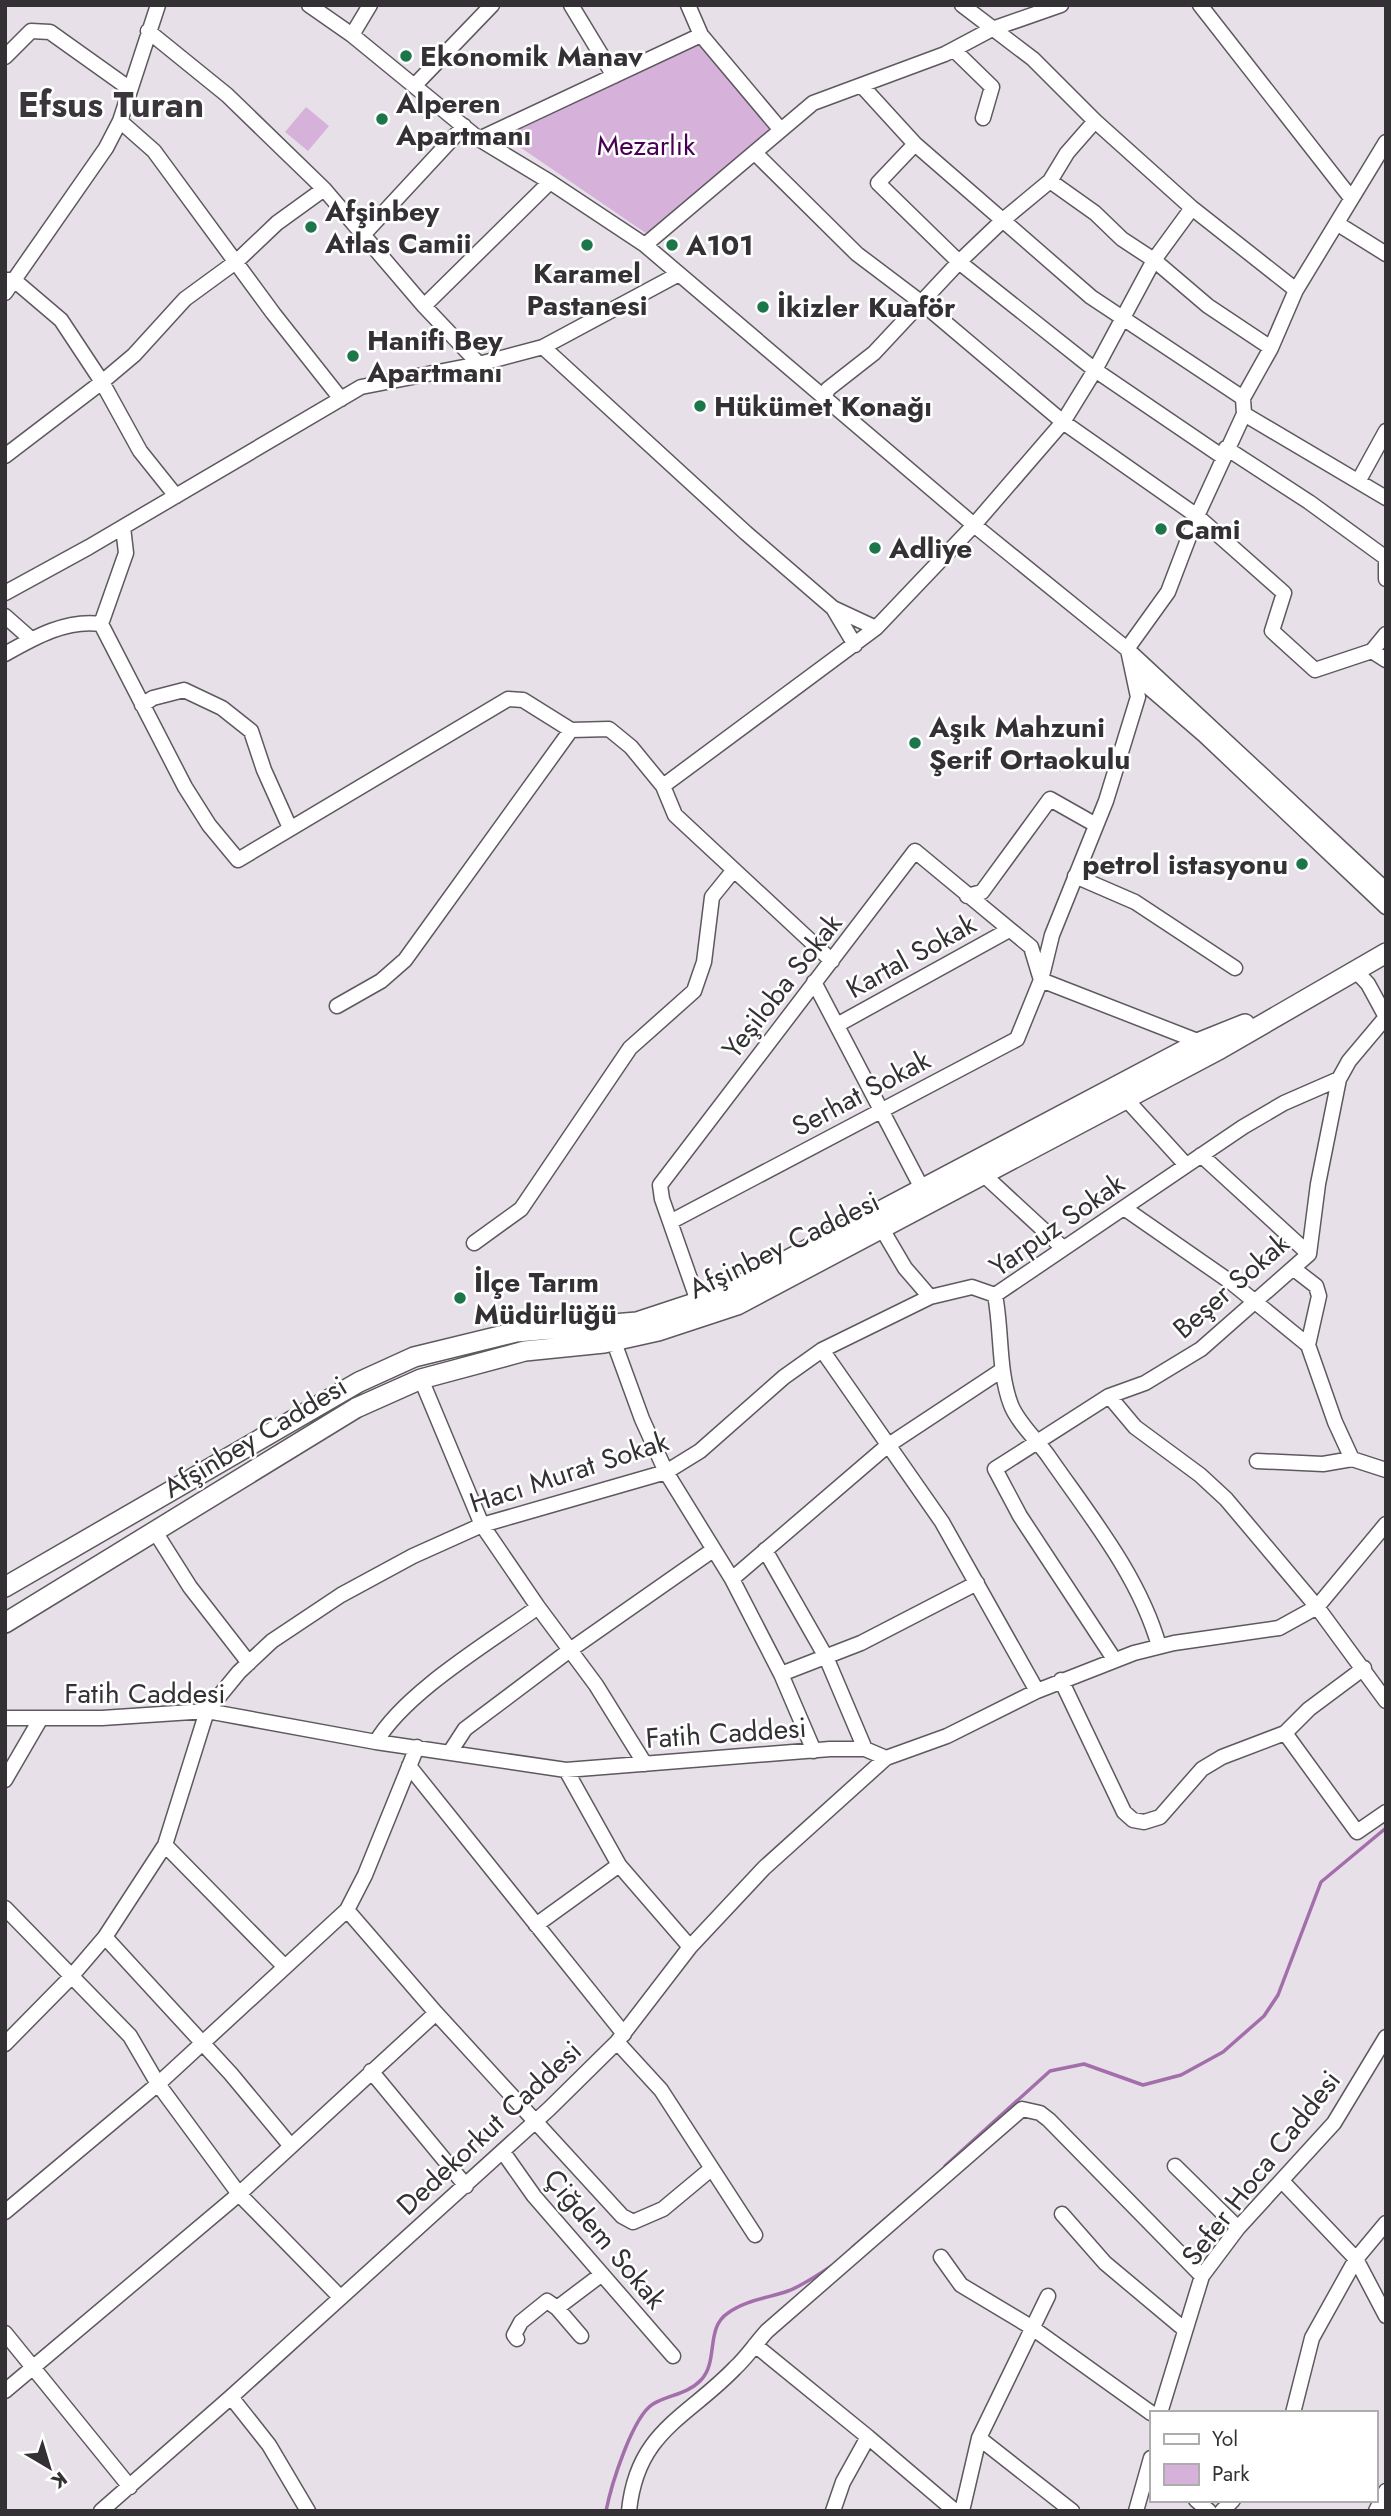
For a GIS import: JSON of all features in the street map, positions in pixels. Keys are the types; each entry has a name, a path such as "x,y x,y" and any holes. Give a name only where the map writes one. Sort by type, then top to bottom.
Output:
{"main road":[{"name":"Afşinbey Caddesi","path":"5,1623 356,1408 421,1379 525,1351 604,1343 701,1311 735,1288 926,1197 1204,1049 1311,997 1386,953"},
{"name":"Afşinbey Caddesi","path":"5,1587 359,1382 414,1357 516,1332 637,1322 737,1305 882,1228 926,1197 984,1175 1126,1099 1204,1049"}],"street":[{"path":"158,5 120,121 91,172 8,284 61,320 102,382 140,451 176,496"},
{"path":"309,5 352,35 479,139 550,181 645,245 677,275 825,396 974,525 1127,649 1386,890"},
{"path":"352,35 370,5"},
{"path":"415,85 492,5"},
{"path":"571,5 614,76"},
{"path":"688,5 701,35 780,129"},
{"path":"962,5 1033,59 1095,121 1192,208 1296,290"},
{"path":"645,245 756,154 780,129 813,103 954,50 992,29 1061,5"},
{"path":"1200,5 1240,52 1351,198"},
{"path":"5,57 31,31 50,32 130,89"},
{"path":"148,31 227,95 324,189 424,306 480,364"},
{"path":"479,139 701,35"},
{"path":"954,50 992,87 983,118"},
{"path":"862,86 915,144 1122,320 1243,398"},
{"path":"120,121 154,151 341,399"},
{"path":"825,396 828,389 874,353 959,262 1003,220 1050,181 1067,153 1095,121"},
{"path":"363,235 464,126"},
{"path":"1127,649 1168,592 1197,516 1244,414 1243,398 1271,348 1296,290 1386,142"},
{"path":"915,144 878,183 959,262 1095,370 1386,560 1386,579"},
{"path":"756,154 858,254 922,303 1063,422 1197,516 1284,593 1272,631 1315,670 1372,652 1386,634"},
{"path":"424,306 550,181"},
{"path":"1050,181 1095,213 1122,239 1154,260 1208,306 1271,348"},
{"path":"5,456 102,382 134,355 185,299 237,261 277,223 324,189"},
{"path":"663,786 876,628 974,525 1063,422 1095,370 1154,260 1192,208"},
{"path":"1338,224 1386,254"},
{"path":"5,593 361,387 480,364 543,347 677,275"},
{"path":"543,347 746,533 834,608 876,628"},
{"path":"1244,414 1386,498"},
{"path":"1359,480 1386,431"},
{"path":"123,527 126,554 101,624 185,787 209,825 238,860 509,699 523,701 570,730 608,729 631,747 663,786 675,815 832,961"},
{"path":"834,608 855,645"},
{"path":"5,616 31,639"},
{"path":"5,654 31,639 80,621 101,624"},
{"path":"1127,649 1146,685 1204,735 1386,907"},
{"name":"Serhat Sokak","path":"672,1221 1017,1039 1041,980 1052,935 1096,825 1138,697 1127,649"},
{"path":"1372,652 1386,660"},
{"path":"142,705 153,698 184,690 222,708 251,731 264,771 290,828"},
{"path":"337,1006 381,981 405,960 570,730"},
{"path":"967,896 982,892 1050,799 1096,825"},
{"name":"Yeşiloba Sokak","path":"701,1311 660,1185 915,851 1031,947"},
{"path":"474,1242 521,1209 630,1048 694,991 704,962 712,897 733,871"},
{"path":"1075,876 1135,902 1236,968"},
{"name":"Kartal Sokak","path":"837,1026 1009,930"},
{"path":"1052,935 1031,947 1041,980 1204,1049"},
{"name":"Beşer Sokak","path":"1114,1660 1020,1516 995,1469 1037,1439 1109,1396 1145,1383 1201,1349 1309,1254 1313,1243 1318,1184 1339,1079 1349,1061 1386,1017 1368,984 1355,970"},
{"path":"814,982 926,1197"},
{"name":"Yarpuz Sokak","path":"1159,1646 1152,1620 1108,1541 1037,1439 1012,1408 1002,1370 1001,1328 995,1295 1201,1155 1284,1103 1339,1079"},
{"path":"1126,1099 1186,1165"},
{"path":"1201,1155 1309,1254"},
{"path":"984,1175 1063,1248"},
{"path":"1124,1209 1232,1283 1308,1345"},
{"path":"882,1228 905,1268 930,1297"},
{"path":"1294,1269 1316,1286 1319,1296 1308,1345 1335,1422 1352,1459"},
{"name":"Hacı Murat Sokak","path":"207,1711 272,1641 341,1595 413,1556 482,1525 666,1472 700,1451 784,1377 822,1350 930,1297 972,1287 995,1295"},
{"path":"604,1343 615,1345 666,1472 732,1579 781,1674 814,1751"},
{"path":"822,1350 942,1522 1037,1691"},
{"path":"732,1579 887,1446 1002,1370"},
{"path":"421,1379 482,1525 596,1685 645,1763"},
{"path":"1109,1396 1135,1427 1200,1475 1226,1499 1317,1607 1386,1701"},
{"path":"1257,1461 1323,1464 1352,1459 1386,1470"},
{"path":"886,1758 977,1723 1037,1691 1114,1660 1159,1646 1279,1628 1317,1607 1386,1524"},
{"path":"154,1530 190,1587 250,1663"},
{"path":"450,1752 465,1729 570,1650 713,1550"},
{"path":"765,1550 826,1657 865,1749"},
{"path":"781,1674 903,1624 977,1583"},
{"path":"376,1742 386,1725 421,1693 538,1607"},
{"path":"1061,1680 1124,1812 1133,1820 1144,1822 1160,1817 1202,1769 1222,1757 1285,1732 1309,1709 1364,1668"},
{"path":"5,2044 70,1978 105,1937 165,1845 207,1711"},
{"name":"Fatih Caddesi","path":"5,1718 207,1711 376,1742 566,1770 865,1749 886,1758"},
{"path":"5,1780 41,1718"},
{"path":"1285,1732 1357,1832 1386,1812"},
{"path":"5,2212 158,2084 347,1910 365,1875 416,1747"},
{"name":"Dedekorkut Caddesi","path":"101,2511 503,2152 620,2038 690,1947 798,1833 886,1758"},
{"path":"409,1766 536,1925 661,2090 755,2235"},
{"path":"566,1770 619,1865 690,1947"},
{"path":"165,1845 285,1967"},
{"path":"536,1925 619,1865"},
{"path":"5,1908 70,1978 130,2036 158,2084 240,2194 340,2297"},
{"path":"347,1910 436,2013 622,2216 633,2222 663,2209 711,2169"},
{"path":"105,1937 290,2145"},
{"path":"5,2391 240,2194 436,2013"},
{"name":"Sefer Hoca Caddesi","path":"1161,2411 1202,2276 1238,2228 1334,2123 1385,2039"},
{"path":"371,2071 466,2186"},
{"path":"629,2511 631,2493 649,2446 670,2423 735,2369 767,2331 1022,2109 1040,2113 1049,2120 1202,2276"},
{"name":"Çiğdem Sokak","path":"503,2152 534,2196 673,2356"},
{"path":"1175,2166 1238,2228"},
{"path":"1282,2181 1356,2259 1386,2316"},
{"path":"1062,2214 1105,2263 1185,2330"},
{"path":"1294,2411 1312,2338 1356,2259 1386,2223"},
{"path":"940,2257 961,2286 1031,2327 1150,2412"},
{"path":"557,2308 602,2274"},
{"path":"962,2511 979,2438 1048,2296"},
{"path":"517,2339 514,2335 521,2322 547,2301 557,2308 581,2336"},
{"path":"5,2333 130,2487"},
{"path":"755,2345 955,2511"},
{"path":"231,2397 269,2445 308,2511"},
{"path":"834,2511 843,2482 868,2437"},
{"path":"979,2438 1072,2511"},
{"path":"1136,2511 1150,2465"},
{"path":"1376,2511 1386,2491"}],"green space":[{"name":"Mezarlık","path":"701,35 780,129 650,236 511,141 515,128"},
{"path":"306,107 329,126 308,151 285,132"}],"waterway":[{"path":"945,2166 1050,2071 1084,2064 1143,2085 1181,2075 1223,2052 1264,2016 1278,1995 1321,1882 1386,1828"},
{"path":"853,2247 911,2197"},
{"path":"606,2511 630,2437 645,2411 653,2404 690,2388 701,2380 710,2364 714,2336 721,2319 742,2305 788,2291 835,2264"}],"place":[{"name":"Ekonomik Manav","path":"406,56"},
{"name":"Alperen Apartmanı","path":"382,119"},
{"name":"Afşinbey Atlas Camii","path":"311,227"},
{"name":"Karamel Pastanesi","path":"587,245"},
{"name":"A101","path":"672,245"},
{"name":"İkizler Kuaför","path":"763,307"},
{"name":"Hanifi Bey Apartmanı","path":"353,356"},
{"name":"Hükümet Konağı","path":"700,406"},
{"name":"Cami","path":"1161,529"},
{"name":"Adliye","path":"875,548"},
{"name":"Aşık Mahzuni Şerif Ortaokulu","path":"915,743"},
{"name":"petrol istasyonu","path":"1302,864"},
{"name":"İlçe Tarım Müdürlüğü","path":"460,1298"}],"district":[{"name":"Efsus Turan","path":"111,105"}]}
